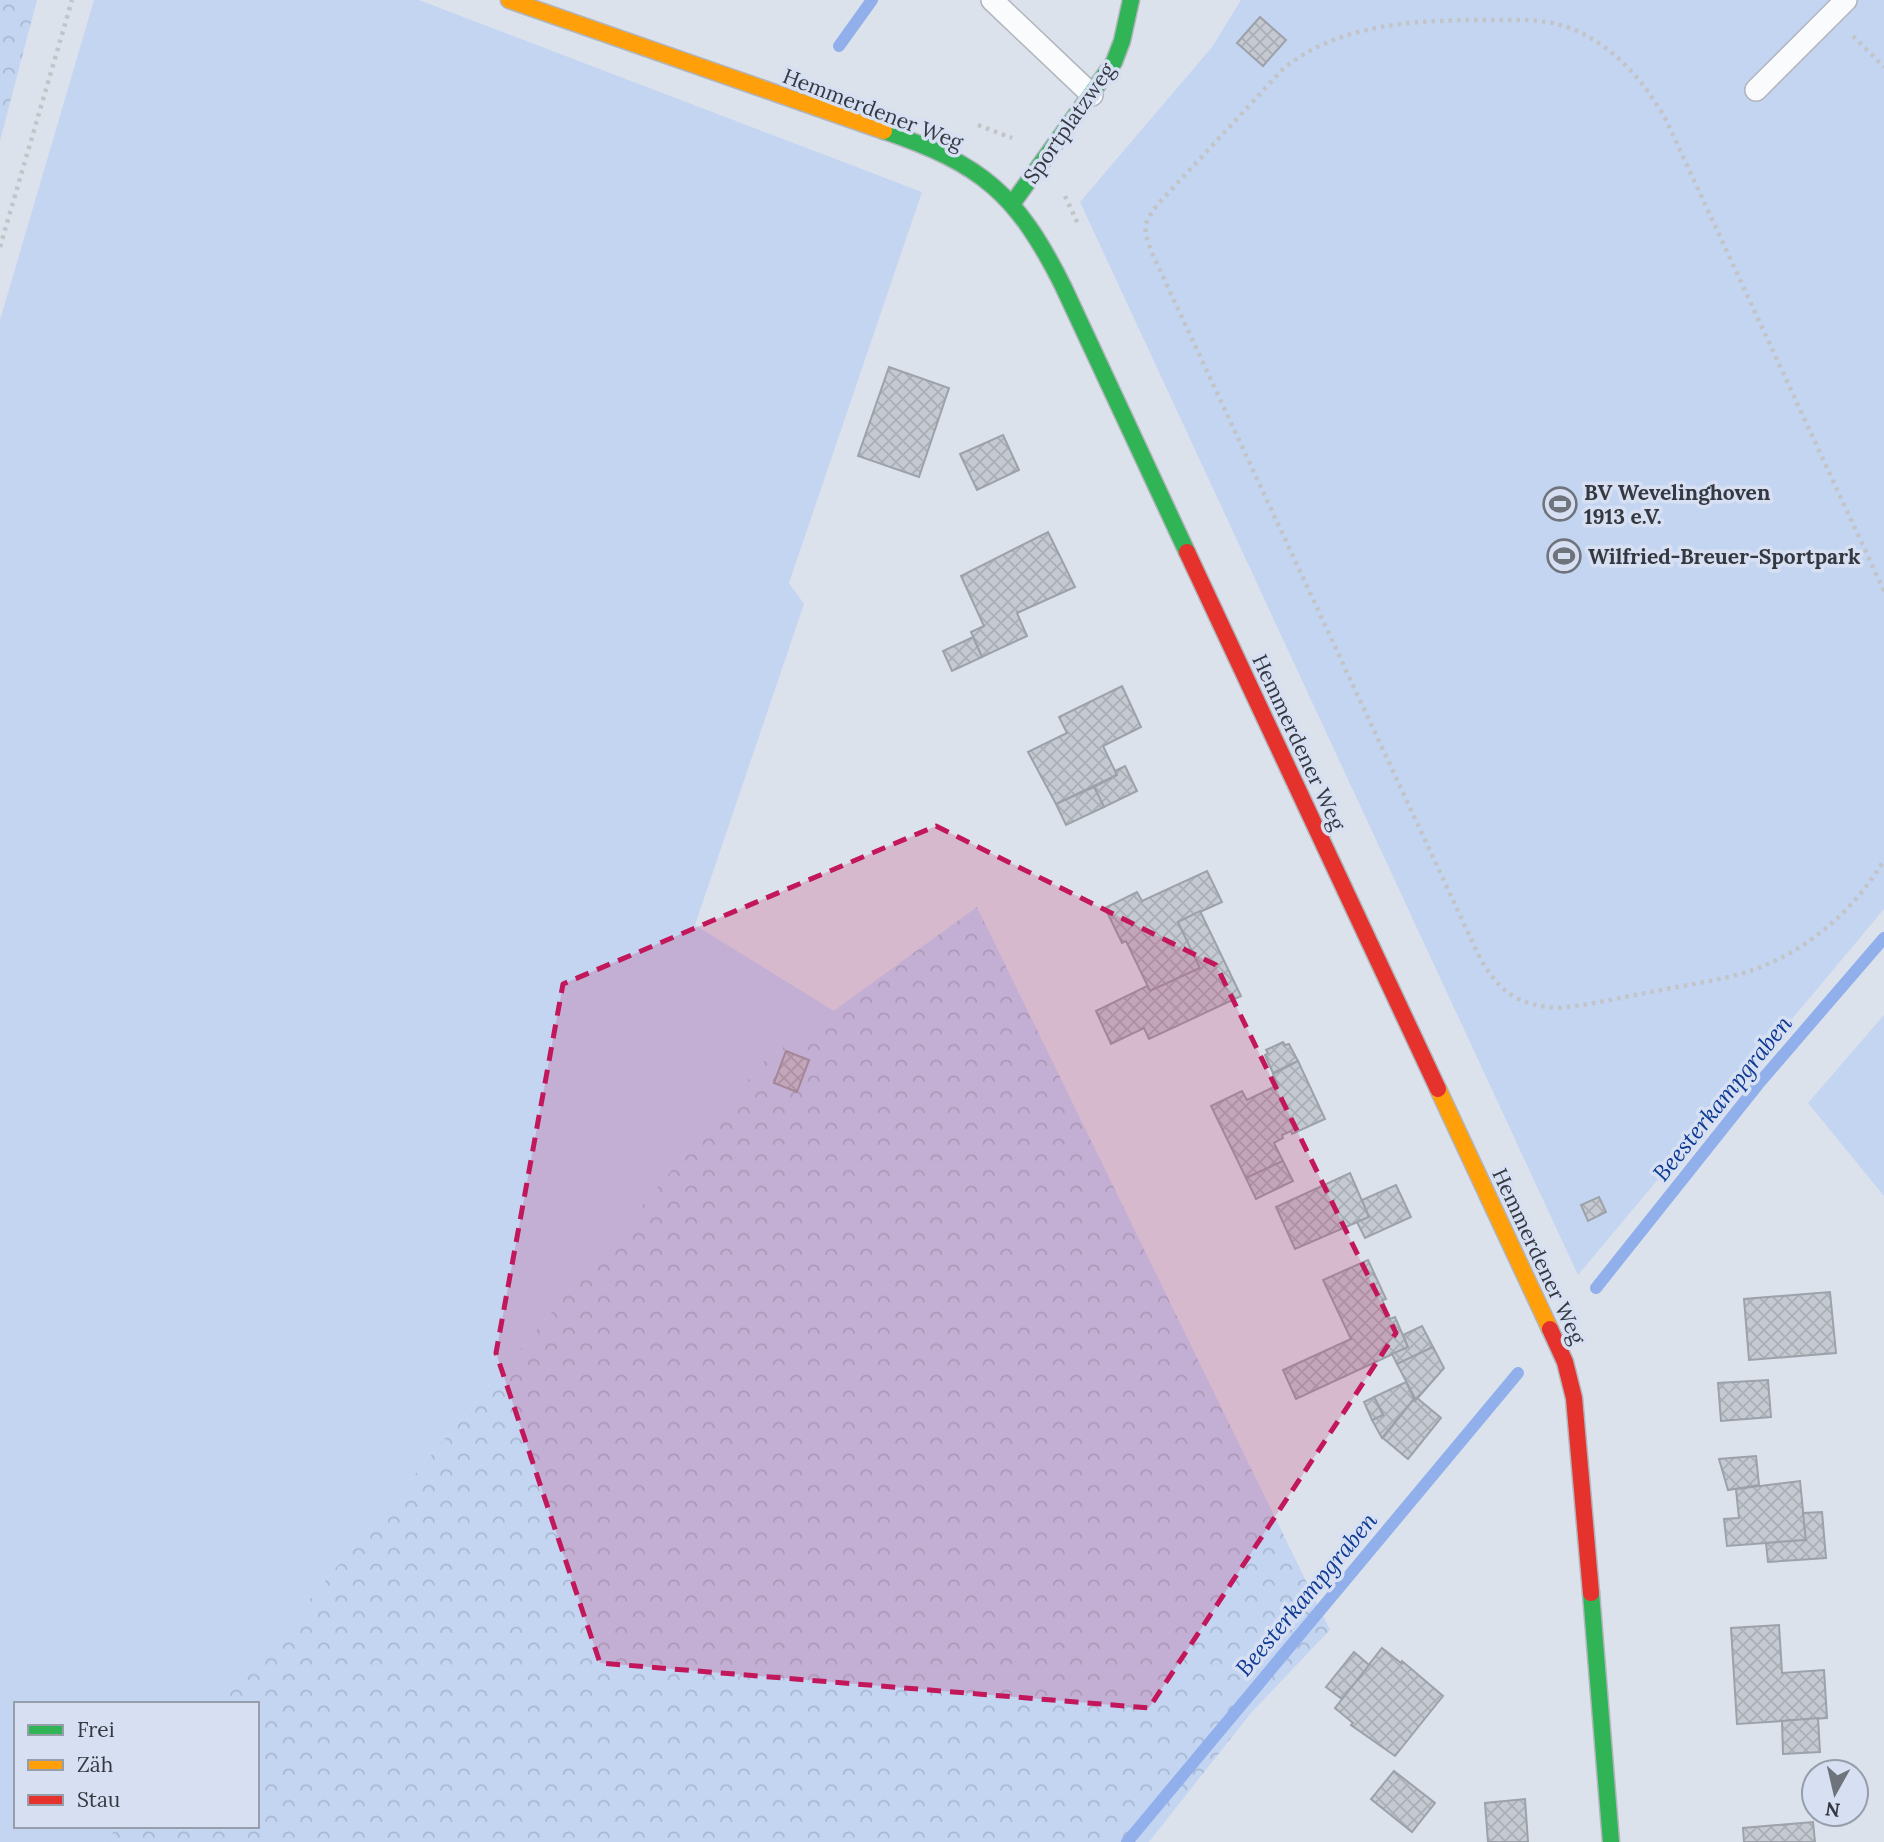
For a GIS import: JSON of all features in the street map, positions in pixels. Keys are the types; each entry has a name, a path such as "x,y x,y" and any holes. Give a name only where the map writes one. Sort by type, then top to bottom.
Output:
{"main road":[{"name":"Hemmerdener Weg","path":"509,0 942,154 995,186 1012,204 1041,244 1080,322 1565,1362 1577,1422 1611,1842"},
{"name":"Sportplatzweg","path":"1012,204 1114,62 1122,41 1131,0"}],"lane":[{"path":"992,0 1092,95"},
{"path":"1756,90 1838,7"}],"path":[{"path":"0,247 72,0"},
{"path":"1838,7 1884,67"},
{"path":"1884,591 1663,115 1629,69 1605,47 1579,31 1537,20 1430,20 1375,28 1316,48 1283,69 1147,219 1145,233 1157,266 1478,954 1499,987 1525,1003 1561,1008 1712,981 1750,971 1801,946 1833,923 1861,893 1884,860"}],"highlighted area":[{"path":"936,826 1216,965 1396,1333 1149,1708 600,1663 496,1353 563,984"}],"green space":[{"path":"0,0 37,0 0,141"},
{"path":"94,0 419,0 922,192 789,583 804,604 695,925 834,1011 763,1062 223,1702 14,1702 14,1828 116,1828 105,1842 0,1842 0,320"},
{"name":"Wilfried-Breuer-Sportpark","path":"1241,0 1884,0 1884,909 1578,1275 1080,202 1212,47"},
{"path":"977,907 1330,1630 1250,1714 1149,1842 105,1842 116,1828 259,1828 259,1702 223,1702 763,1062"},
{"path":"1884,1015 1884,1196 1808,1103"}],"building":[{"path":"1260,17 1286,40 1263,66 1237,43"},
{"path":"889,367 949,388 919,477 858,456"},
{"path":"1003,435 1019,470 977,490 960,454"},
{"path":"1048,532 1075,587 1017,613 1027,636 982,657 971,632 984,626 961,576"},
{"path":"973,637 982,657 952,671 943,651"},
{"path":"1122,686 1141,727 1103,746 1117,775 1056,804 1028,752 1067,733 1059,717"},
{"path":"1125,766 1137,791 1104,807 1094,787 1117,775 1115,771"},
{"path":"1094,787 1104,807 1066,825 1056,804"},
{"path":"1207,871 1222,902 1178,922 1200,968 1150,991 1126,941 1122,943 1105,908 1137,892 1142,901"},
{"path":"1200,911 1241,996 1149,1039 1144,1028 1111,1044 1096,1011 1147,986 1150,991 1200,968 1178,922"},
{"path":"1283,1042 1285,1045 1289,1044 1298,1061 1273,1073 1265,1055 1268,1053 1266,1050"},
{"path":"786,1051 809,1060 797,1092 774,1083"},
{"path":"1298,1061 1325,1119 1292,1134 1291,1131 1282,1135 1283,1138 1274,1143 1283,1161 1246,1178 1211,1106 1242,1091 1247,1100 1278,1085 1273,1074"},
{"path":"1283,1161 1293,1181 1256,1199 1246,1178"},
{"path":"1350,1173 1369,1217 1295,1249 1276,1207"},
{"path":"1396,1185 1411,1217 1365,1238 1357,1222 1369,1217 1362,1200"},
{"path":"1599,1197 1606,1212 1588,1221 1581,1205"},
{"path":"1368,1260 1386,1299 1382,1300 1390,1319 1395,1317 1408,1347 1296,1399 1283,1370 1351,1339 1323,1280"},
{"path":"1830,1292 1836,1353 1749,1360 1744,1299"},
{"path":"1422,1326 1433,1347 1397,1364 1392,1354 1408,1347 1403,1335"},
{"path":"1433,1347 1444,1368 1416,1400 1397,1364"},
{"path":"1768,1380 1771,1417 1721,1421 1718,1383"},
{"path":"1406,1382 1414,1399 1382,1438 1372,1420 1383,1415 1374,1397"},
{"path":"1374,1397 1383,1415 1372,1420 1364,1402"},
{"path":"1417,1398 1441,1418 1408,1459 1383,1438"},
{"path":"1756,1456 1759,1485 1728,1490 1719,1459"},
{"path":"1800,1481 1806,1540 1727,1546 1724,1519 1739,1518 1736,1489"},
{"path":"1822,1512 1826,1558 1768,1562 1766,1543 1806,1540 1803,1513"},
{"path":"1779,1625 1782,1673 1824,1670 1827,1718 1737,1724 1731,1628"},
{"path":"1382,1648 1401,1663 1402,1661 1443,1696 1395,1756 1351,1725 1353,1723 1335,1708"},
{"path":"1354,1652 1369,1665 1342,1699 1326,1687"},
{"path":"1818,1718 1820,1752 1783,1754 1782,1721"},
{"path":"1394,1771 1435,1803 1412,1832 1371,1799"},
{"path":"1525,1799 1528,1842 1488,1842 1485,1803"},
{"path":"1800,1823 1800,1828 1814,1828 1815,1842 1744,1842 1743,1828"}],"waterway":[{"path":"839,46 872,0"},
{"name":"Beesterkampgraben","path":"1596,1288 1760,1082 1884,938"},
{"name":"Beesterkampgraben","path":"1127,1842 1518,1373"}],"traffic: fast":[{"path":"1012,204 1114,62 1122,41 1131,0"},
{"path":"884,131 918,143 972,170 1012,205 1029,228 1063,286 1187,552"},
{"path":"1591,1593 1611,1842"}],"traffic: slow":[{"path":"509,0 884,131"},
{"path":"1438,1089 1550,1329"}],"traffic: jam":[{"path":"1187,552 1438,1089"},
{"path":"1550,1329 1565,1362 1574,1398 1591,1593"}],"place":[{"name":"BV Wevelinghoven 1913 e.V.","path":"1560,504"},
{"name":"Wilfried-Breuer-Sportpark","path":"1564,556"}]}
